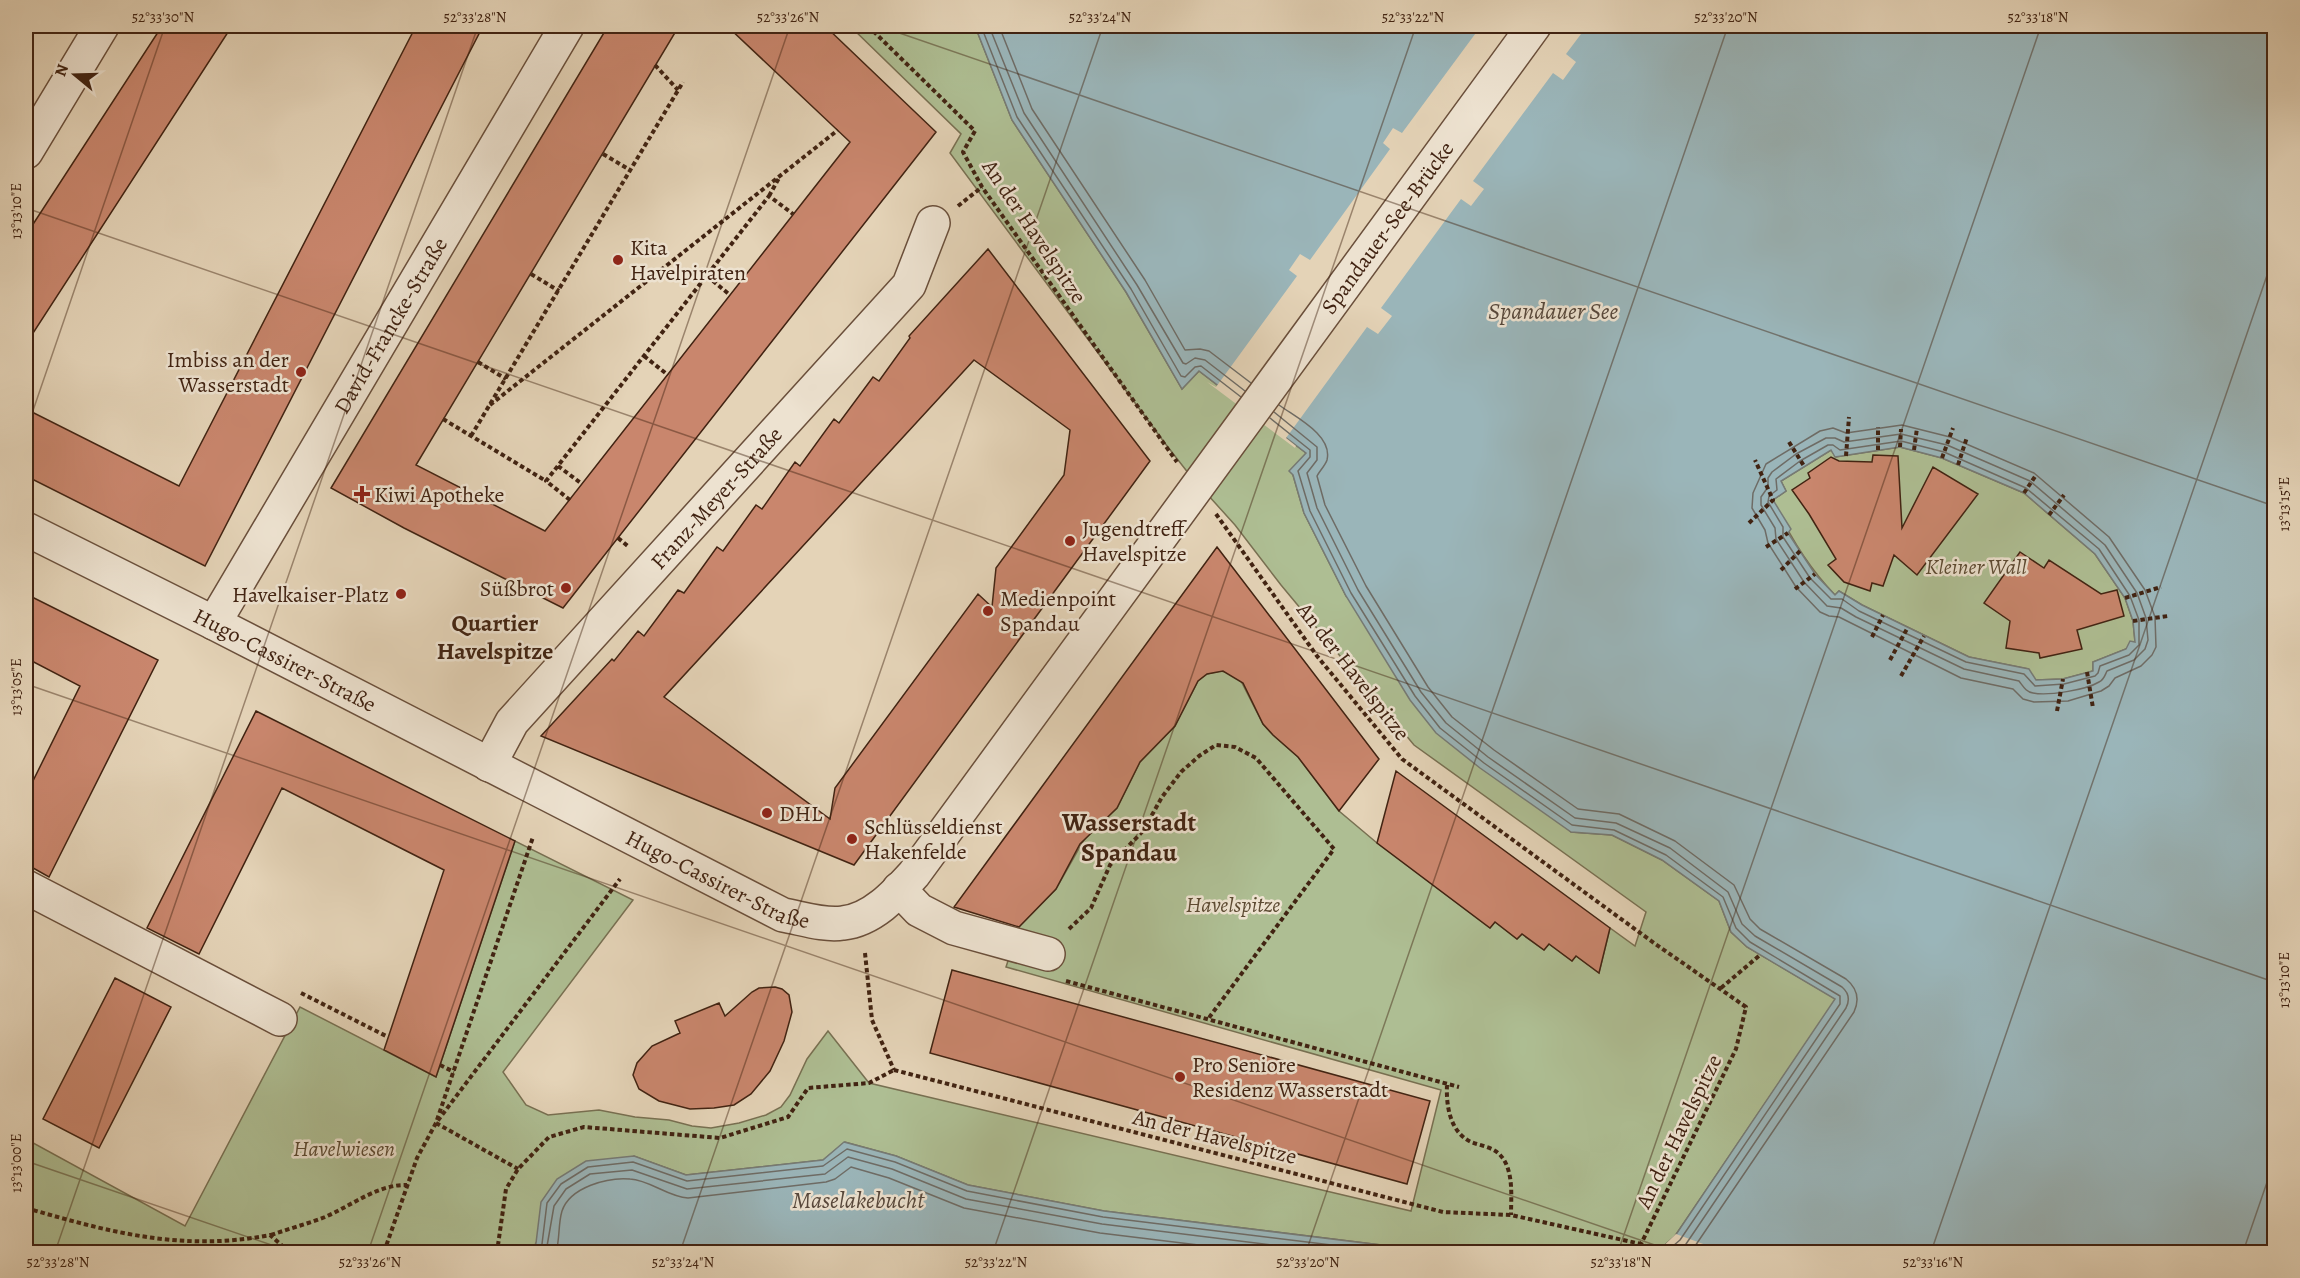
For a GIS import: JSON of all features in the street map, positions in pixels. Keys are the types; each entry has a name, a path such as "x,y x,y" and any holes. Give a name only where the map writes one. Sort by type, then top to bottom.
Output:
{"street":[{"path":"26,152 102,26"},
{"name":"David-Francke-Straße","path":"214,623 567,26"},
{"name":"Spandauer-See-Brücke","path":"1240,428 1534,26"},
{"name":"Franz-Meyer-Straße","path":"489,765 512,722 909,285 933,223"},
{"name":"Hugo-Cassirer-Straße","path":"26,529 783,915 841,924 862,919 891,898 914,874 1240,428"},
{"path":"26,887 280,1019"},
{"path":"899,890 919,910 954,928 1048,954"}],"path":[{"name":"An der Havelspitze","path":"868,26 975,131 963,152 982,187 1182,469"},
{"path":"655,65 678,90"},
{"path":"471,436 683,82"},
{"path":"490,405 838,130"},
{"path":"603,154 630,170"},
{"path":"546,481 770,196 781,175"},
{"path":"770,196 793,214"},
{"path":"531,274 558,291"},
{"path":"707,276 730,295"},
{"path":"644,356 668,375"},
{"path":"478,362 506,379"},
{"path":"1846,456 1849,417"},
{"path":"443,419 546,481 570,500"},
{"path":"1878,427 1878,450"},
{"path":"1914,450 1917,428"},
{"path":"1942,458 1953,428"},
{"path":"1900,447 1901,429"},
{"path":"1958,465 1967,436"},
{"path":"1789,442 1804,466"},
{"path":"1749,523 1773,500 1755,460"},
{"path":"558,466 582,484"},
{"path":"2024,493 2036,475"},
{"path":"2049,515 2064,495"},
{"name":"An der Havelspitze","path":"894,1070 1443,1212 1511,1215 1641,1244 1736,1049 1746,1006 1654,943 1402,759 1317,656 1215,512"},
{"path":"1766,547 1788,533"},
{"path":"1781,570 1800,551"},
{"path":"1796,589 1815,574"},
{"path":"2125,598 2161,587"},
{"path":"1872,637 1883,615"},
{"path":"2133,621 2168,616"},
{"path":"1890,660 1908,627"},
{"path":"1901,676 1924,636"},
{"path":"2087,672 2093,708"},
{"path":"2057,711 2063,679"},
{"path":"1208,1019 1334,849 1256,758 1235,747 1216,745 1198,756 1181,772 1162,797 1143,831 1110,865 1091,908 1052,946 1036,973 1459,1087"},
{"path":"436,1123 534,837"},
{"path":"384,1252 417,1158 436,1123 620,879"},
{"path":"494,1252 498,1245 506,1189 518,1169 549,1137 584,1127 720,1138 788,1117 808,1088 869,1083 894,1070 872,1020 866,953"},
{"path":"1721,988 1760,955"},
{"path":"441,1065 454,1072"},
{"path":"1447,1084 1446,1096 1450,1116 1457,1132 1470,1141 1500,1154 1506,1164 1510,1177 1511,1215"},
{"path":"436,1123 518,1169"},
{"path":"26,1208 130,1235 186,1242 239,1241 270,1235 324,1217 380,1190 396,1185 408,1185"},
{"path":"270,1235 289,1252"},
{"path":"1641,1244 1661,1252"}],"green space":[{"name":"Havelspitze","path":"850,26 975,26 1012,120 1126,292 1182,389 1199,371 1306,453 1293,475 1304,513 1346,596 1571,832 1612,835 1662,860 1719,901 1731,932 1747,947 1836,999 1675,1236 1657,1252 1438,1252 1104,1211 968,1185 896,1156 845,1142 823,1160 686,1175 634,1156 536,1243 532,1252 26,1252 26,1139 185,1226 300,1007 436,1077 515,841 633,900 503,1072 526,1105 548,1115 599,1110 711,1128 766,1115 781,1107 790,1095 807,1059 828,1031 869,1083 1411,1211 1441,1090 1006,967 1019,927 1056,889 1085,838 1117,808 1140,762 1175,726 1198,681 1207,674 1220,671 1241,681 1263,724 1298,757 1339,811 1377,843 1490,928 1495,922 1517,939 1522,934 1544,950 1549,944 1572,961 1576,956 1599,973 1610,928 1635,946 1646,912 1414,745 1281,585 1235,525 1189,474 1164,442 950,153 961,134"},
{"name":"Kleiner Wall","path":"1900,447 1942,458 2024,493 2095,554 2125,598 2133,621 2135,642 2126,649 2093,662 2093,671 2063,679 2035,680 2028,669 1969,657 1862,605 1839,591 1835,595 1808,562 1779,513 1773,500 1786,491 1781,481 1831,450 1836,457"}],"water":[{"name":"Spandauer See","path":"975,26 2274,26 2274,1252 1657,1252 1675,1236 1835,999 1747,947 1731,932 1719,901 1662,860 1612,835 1571,832 1480,768 1436,733 1410,700 1346,596 1304,513 1293,475 1289,471 1306,453 1199,371 1182,389 1126,292 1012,120","holes":["1900,447 1942,458 2024,493 2095,554 2125,598 2133,621 2135,642 2130,641 2126,649 2093,662 2093,671 2063,679 2036,680 2029,669 1969,657 1862,605 1839,591 1835,595 1815,574 1788,533 1791,529 1773,500 1786,491 1781,481 1831,450 1835,457"]},
{"name":"Maselakebucht","path":"844,1142 896,1156 968,1185 1104,1211 1438,1252 532,1252 536,1243 541,1202 557,1179 586,1161 634,1156 686,1175 823,1160"}],"pier":[{"path":"1481,26 1587,26 1566,54 1576,62 1563,80 1553,73 1473,181 1484,189 1471,206 1461,199 1381,308 1392,316 1378,334 1367,327 1286,438 1296,446 1295,448 1207,382 1216,387 1297,276 1289,270 1300,254 1310,260 1390,149 1383,143 1393,128 1402,133"},
{"path":"1676,1234 1725,1252 1657,1252"}],"building":[{"path":"162,26 232,26 26,344 26,235"},
{"path":"416,26 483,26 205,566 26,476 26,409 179,486"},
{"path":"608,26 679,26 416,465 545,531 850,142 727,26 825,26 936,132 563,608 404,528 331,488"},
{"path":"988,249 1150,461 854,865 541,736 612,659 614,661 638,631 644,636 678,590 684,593 717,547 723,551 756,505 762,509 795,462 800,466 834,419 839,423 873,377 879,381 910,338 909,336","holes":["974,360 1070,430 1064,475 996,568 992,607 978,594 835,788 830,819 664,697"]},
{"path":"1873,455 1898,456 1902,528 1933,467 1978,494 1917,575 1894,555 1883,586 1872,583 1870,591 1844,582 1828,565 1836,559 1792,490 1810,478 1808,473 1831,457 1839,461 1872,462"},
{"path":"1217,547 1379,759 1339,811 1298,757 1263,724 1243,683 1223,671 1207,674 1198,681 1175,726 1140,762 1117,808 1080,844 1056,889 1019,927 954,907"},
{"path":"2020,552 2044,568 2049,560 2101,594 2117,590 2124,616 2077,630 2082,649 2040,658 2039,653 2006,648 2010,621 1984,603"},
{"path":"26,594 158,660 49,877 26,864 26,795 80,686 26,658"},
{"path":"256,711 515,841 436,1077 384,1050 444,870 282,788 199,954 147,928"},
{"path":"1396,771 1610,928 1599,973 1576,956 1572,961 1549,944 1544,950 1522,934 1517,939 1495,922 1490,928 1377,843"},
{"name":"Pro Seniore Residenz Wasserstadt","path":"952,970 1430,1101 1407,1184 930,1053"},
{"path":"115,978 171,1007 99,1148 43,1119"},
{"path":"775,987 789,995 792,1012 784,1041 770,1071 751,1094 734,1105 690,1109 659,1101 639,1089 633,1075 637,1063 652,1046 680,1033 675,1021 719,1003 725,1016 752,992 759,988"}],"place":[{"name":"Kita Havelpiraten","path":"618,260"},
{"name":"Imbiss an der Wasserstadt","path":"301,372"},
{"name":"Kiwi Apotheke","path":"362,494"},
{"name":"Jugendtreff Havelspitze","path":"1070,541"},
{"name":"Süßbrot","path":"566,588"},
{"name":"Havelkaiser-Platz","path":"401,594"},
{"name":"Medienpoint Spandau","path":"988,611"},
{"name":"DHL","path":"767,813"},
{"name":"Schlüsseldienst Hakenfelde","path":"852,839"},
{"name":"Pro Seniore Residenz Wasserstadt","path":"1180,1077"}],"district":[{"name":"Quartier Havelspitze","path":"495,637"},
{"name":"Wasserstadt Spandau","path":"1129,837"}],"park label":[{"name":"Havelwiesen","path":"344,1148"}]}
